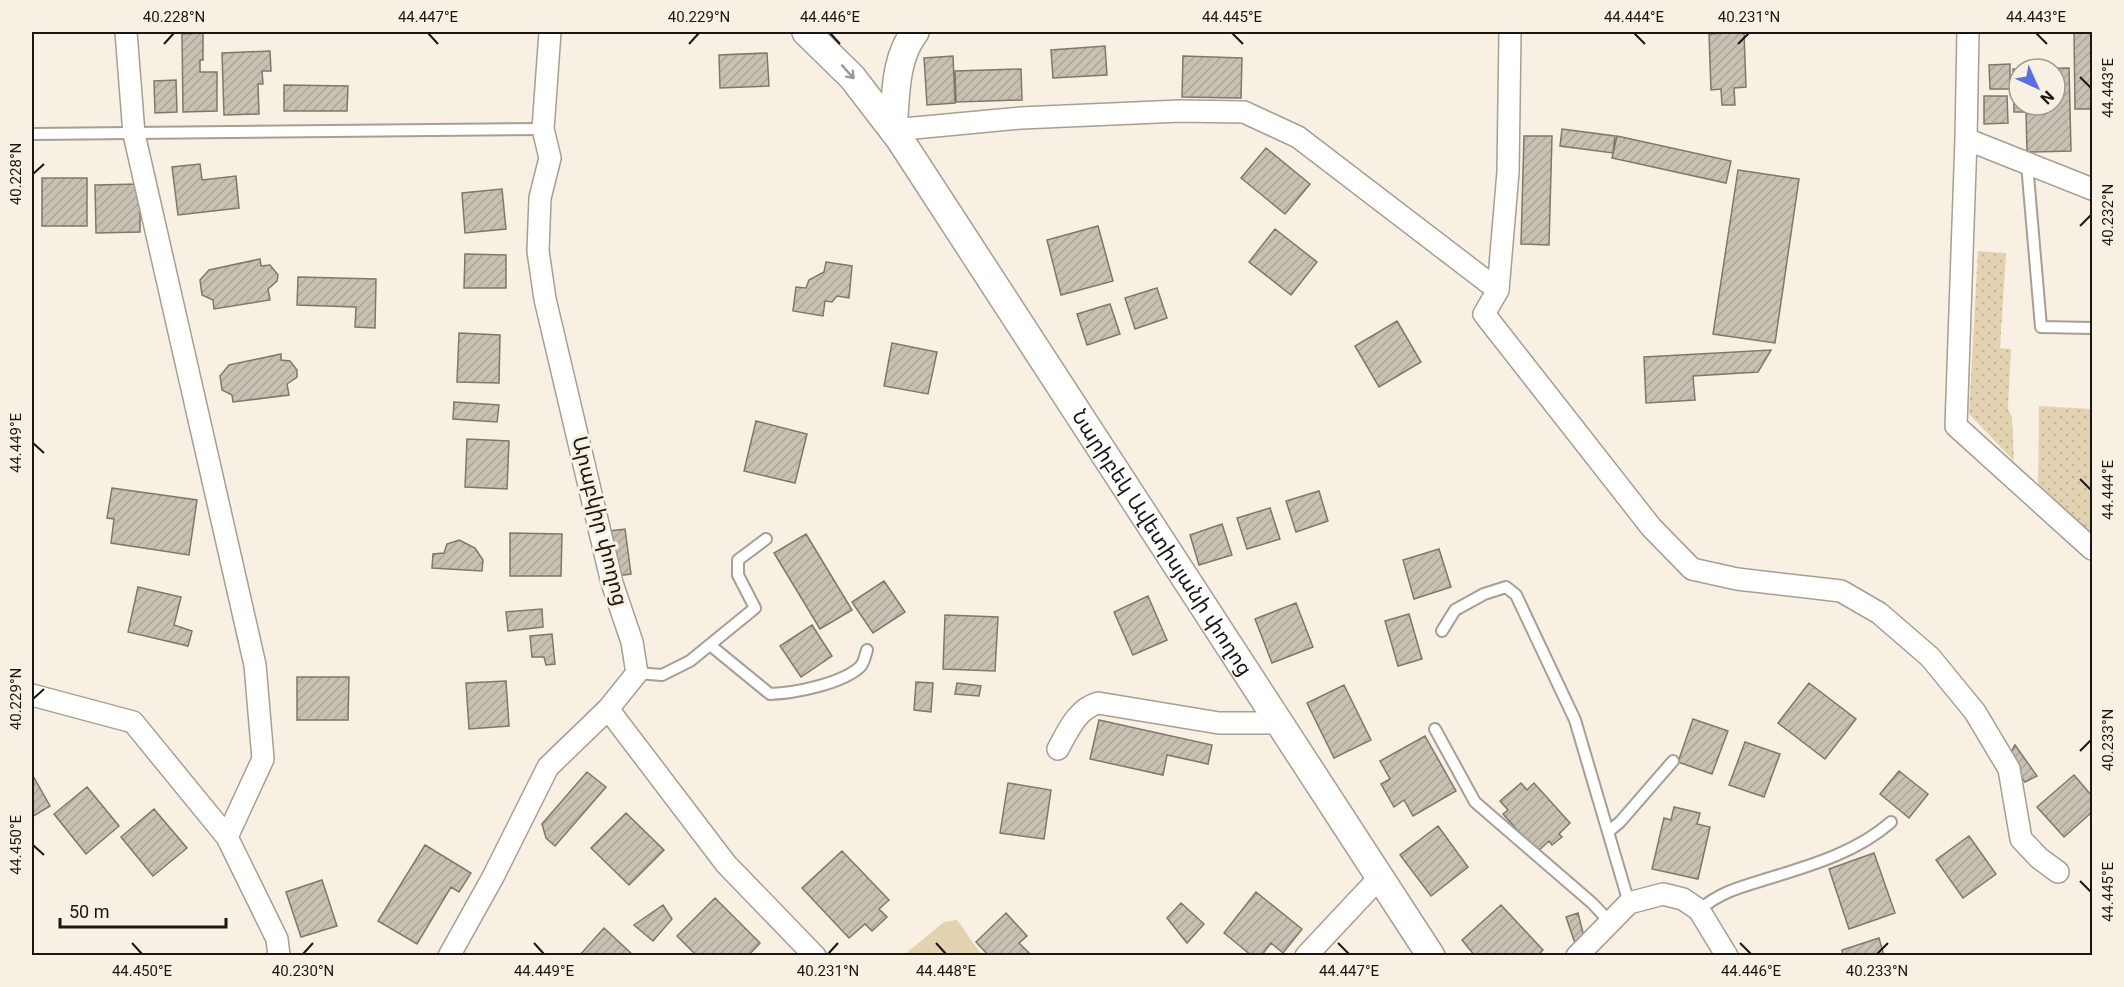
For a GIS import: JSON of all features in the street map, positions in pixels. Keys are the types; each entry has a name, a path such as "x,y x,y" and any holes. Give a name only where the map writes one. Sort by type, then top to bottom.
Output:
{"street":[{"path":"126,32 134,134 255,665 263,759 227,837"},
{"name":"Արաբկիր փողոց","path":"550,32 543,129 550,158 540,198 538,251 545,298 612,583 632,642 637,674"},
{"name":"Նարիբեկ Ավետիսյանի փողոց","path":"806,32 852,77 893,130 1431,956"},
{"path":"915,32 905,45 898,74 893,130 1032,118 1180,111 1244,112 1298,137 1498,290"},
{"path":"1510,32 1508,172 1498,290 1484,314 1651,526 1692,568 1737,579 1841,591 1879,613 1930,657 1975,712 2009,769 2021,839 2039,858 2058,872"},
{"path":"1968,32 1956,426 2092,549"},
{"path":"1966,140 2092,189"},
{"path":"449,956 493,878 548,767 608,710 637,674"},
{"path":"32,695 133,722 227,837 277,939 279,956"},
{"path":"1058,749 1079,714 1088,706 1098,703 1218,723 1278,723"},
{"path":"608,710 726,864 815,956"},
{"path":"1306,956 1380,877"},
{"path":"1577,956 1629,903 1663,894 1683,898 1699,910 1727,956"}],"lane":[{"path":"32,134 543,129"},
{"path":"2027,164 2040,327 2092,328"},
{"path":"637,674 662,675 690,661 755,608 738,575 738,560 766,539"},
{"path":"1442,631 1455,610 1484,594 1506,587 1516,595 1575,720 1629,903"},
{"path":"710,645 770,694 787,694 819,686 852,673 862,665 867,650"},
{"path":"1435,729 1475,802 1610,922"},
{"path":"1608,832 1620,822 1673,761"},
{"path":"1699,910 1718,895 1844,852 1873,838 1891,822"}],"shaded area":[{"path":"1978,251 2006,253 2000,348 2011,349 2008,409 2012,417 2014,461 1969,414"},
{"path":"2039,406 2092,409 2092,539 2038,491"},
{"path":"957,920 983,955 904,955 944,922"}],"building":[{"path":"1744,32 1746,87 1734,88 1735,105 1722,105 1721,89 1711,90 1709,34"},
{"path":"2074,32 2092,32 2092,109 2075,109"},
{"path":"203,33 203,60 200,60 200,72 217,72 217,111 183,112 182,34"},
{"path":"1105,46 1107,75 1053,78 1051,50"},
{"path":"270,51 271,71 262,71 263,84 258,84 259,114 224,115 222,53"},
{"path":"767,53 769,86 720,88 719,55"},
{"path":"953,56 955,103 927,105 924,58"},
{"path":"1183,56 1242,58 1241,98 1182,97"},
{"path":"2007,64 2007,89 1990,89 1989,65"},
{"path":"2067,68 2069,68 2071,151 2027,152 2026,117 2067,117"},
{"path":"1021,69 1022,100 956,102 955,71"},
{"path":"176,80 177,112 155,113 154,81"},
{"path":"284,85 348,86 347,111 284,111"},
{"path":"1984,96 2007,96 2008,123 1984,124"},
{"path":"1562,129 1615,136 1613,153 1560,146"},
{"path":"1524,136 1552,136 1549,245 1521,244"},
{"path":"1617,136 1731,161 1726,183 1612,158"},
{"path":"1266,148 1310,184 1285,214 1241,178"},
{"path":"200,164 202,180 236,176 239,208 178,215 172,167"},
{"path":"1738,170 1799,179 1775,343 1713,334"},
{"path":"42,178 87,178 87,226 42,226"},
{"path":"140,184 140,232 96,233 95,185"},
{"path":"502,189 506,229 465,233 462,193"},
{"path":"1098,226 1113,281 1061,295 1047,240"},
{"path":"1275,229 1317,262 1291,295 1249,262"},
{"path":"465,254 506,255 506,288 464,288"},
{"path":"260,259 261,266 270,265 278,275 277,281 268,289 270,300 214,309 213,300 202,295 200,280 209,270"},
{"path":"826,262 852,266 849,298 837,296 832,302 825,301 823,316 793,311 796,287 806,288 809,280 824,272"},
{"path":"298,277 376,279 375,328 355,327 356,307 297,305"},
{"path":"1157,288 1167,318 1135,329 1125,298"},
{"path":"1110,304 1120,334 1087,345 1077,314"},
{"path":"1397,321 1421,362 1379,387 1355,346"},
{"path":"459,333 500,335 499,383 457,382"},
{"path":"892,343 937,352 928,394 884,386"},
{"path":"1771,350 1758,372 1693,376 1695,400 1646,403 1644,357"},
{"path":"281,354 281,360 290,361 297,370 297,377 287,384 289,395 233,402 232,395 222,390 220,376 229,365"},
{"path":"454,402 499,405 497,422 453,419"},
{"path":"756,421 807,434 795,483 744,471"},
{"path":"467,439 509,441 507,489 465,487"},
{"path":"112,488 197,500 189,555 111,543 114,519 107,518"},
{"path":"1319,491 1328,521 1296,532 1286,501"},
{"path":"1270,508 1280,539 1247,549 1237,518"},
{"path":"1222,524 1232,555 1199,565 1190,535"},
{"path":"625,529 631,574 616,576 610,531"},
{"path":"510,533 562,534 561,576 510,576"},
{"path":"806,534 852,610 820,629 774,553"},
{"path":"459,540 475,548 483,560 482,571 432,568 433,554 444,553 447,544"},
{"path":"1439,549 1451,587 1414,599 1403,560"},
{"path":"884,581 905,612 873,633 852,602"},
{"path":"138,587 181,597 174,625 192,631 188,646 128,632"},
{"path":"1148,596 1167,640 1133,655 1114,612"},
{"path":"1296,603 1313,647 1272,663 1255,619"},
{"path":"542,609 543,627 508,631 506,612"},
{"path":"1409,614 1422,659 1398,666 1385,621"},
{"path":"945,615 998,617 995,671 943,669"},
{"path":"812,625 832,656 801,677 780,646"},
{"path":"552,634 555,664 546,665 544,657 532,657 530,636"},
{"path":"297,677 349,677 348,720 297,720"},
{"path":"506,681 509,726 469,729 466,683"},
{"path":"916,682 933,683 931,712 914,710"},
{"path":"957,683 981,686 979,696 955,694"},
{"path":"1809,683 1856,719 1825,759 1778,723"},
{"path":"1344,685 1371,740 1334,758 1307,703"},
{"path":"1693,719 1728,731 1712,774 1678,762"},
{"path":"1099,720 1212,745 1208,764 1167,755 1163,775 1090,759"},
{"path":"1425,736 1456,791 1413,816 1404,800 1394,807 1381,784 1390,779 1380,761"},
{"path":"1745,742 1780,754 1764,797 1729,785"},
{"path":"2015,745 2037,776 2025,782 2007,759"},
{"path":"1899,771 1928,794 1909,818 1880,794"},
{"path":"587,772 606,787 555,846 546,838 542,824"},
{"path":"32,774 50,806 32,817"},
{"path":"2074,775 2092,796 2092,812 2064,837 2037,807"},
{"path":"1008,783 1051,790 1044,839 1000,833"},
{"path":"1521,783 1527,790 1534,783 1570,823 1559,834 1562,837 1552,845 1549,841 1537,852 1503,814 1508,810 1500,801"},
{"path":"87,787 119,826 86,854 54,814"},
{"path":"1674,807 1700,813 1697,824 1710,827 1698,879 1652,869 1664,818 1671,820"},
{"path":"154,809 187,848 153,876 121,837"},
{"path":"626,813 664,850 629,885 591,848"},
{"path":"1438,826 1468,867 1431,896 1400,855"},
{"path":"1969,836 1996,874 1963,898 1936,860"},
{"path":"425,845 471,873 459,892 451,887 417,944 378,921"},
{"path":"842,851 889,900 879,909 887,917 872,931 865,924 849,938 802,888"},
{"path":"1874,853 1895,913 1849,929 1829,869"},
{"path":"322,880 337,926 301,937 286,892"},
{"path":"1256,892 1302,929 1283,953 1271,943 1261,956 1252,956 1224,933"},
{"path":"715,898 760,943 748,956 697,956 677,936"},
{"path":"1181,903 1204,924 1187,943 1167,918"},
{"path":"663,905 672,919 653,941 634,925"},
{"path":"1501,905 1543,950 1537,956 1475,956 1462,940"},
{"path":"1006,913 1027,936 1019,943 1029,953 1026,956 989,956 976,942"},
{"path":"1578,913 1584,937 1575,943 1566,917"},
{"path":"604,928 634,956 579,956"},
{"path":"1879,938 1884,956 1843,956 1842,950"}]}
